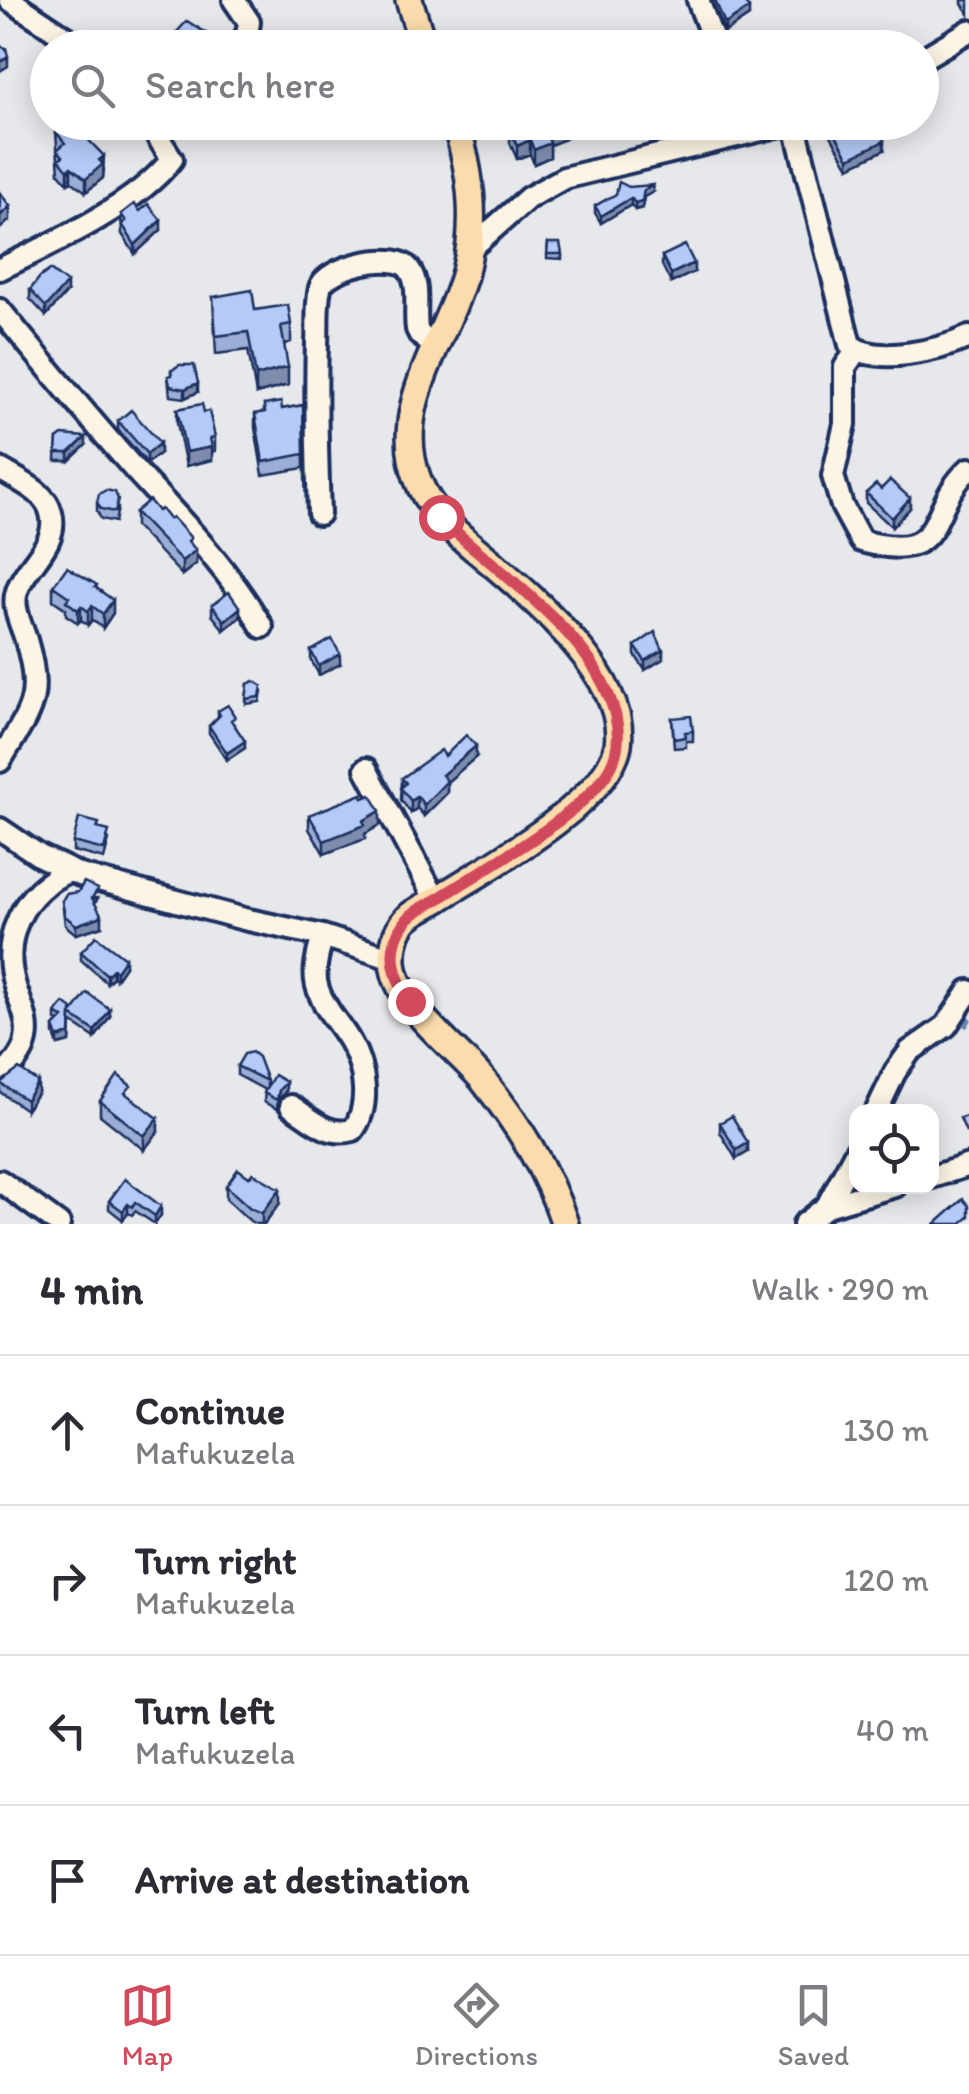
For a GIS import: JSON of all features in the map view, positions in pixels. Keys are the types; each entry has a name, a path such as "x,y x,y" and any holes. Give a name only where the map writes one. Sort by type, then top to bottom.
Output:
{"main road":[{"path":"408,0 418,30"},
{"path":"459,140 472,216 469,250 464,273 420,381 411,418 412,460 424,494 448,525 528,595 588,662 607,690 616,715 618,740 610,769 565,814 407,918 398,932 393,959 398,983 410,1001 514,1119 541,1162 565,1224"}],"street":[{"path":"10,0 55,30"},
{"path":"234,0 249,22 248,30"},
{"path":"698,0 709,30"},
{"path":"939,49 969,31"},
{"path":"0,269 70,236 160,174 172,159 161,140"},
{"path":"469,250 528,198 564,178 707,140"},
{"path":"798,140 847,336 857,350 868,354 909,354 950,346 969,337"},
{"path":"319,514 316,394 322,282 358,265 383,260 402,263 411,271 416,286 417,330 436,347"},
{"path":"0,310 52,375 190,530 262,627"},
{"path":"857,350 845,367 845,424 833,476 842,506 862,541 899,546 926,538 961,477 969,470"},
{"path":"0,468 42,496 52,512 52,532 16,592 15,606 35,670 36,688 32,706 0,760"},
{"path":"366,768 436,900"},
{"path":"0,829 69,870 244,919 323,936 393,959"},
{"path":"0,1078 20,1054 28,1031 10,968 9,950 15,924 40,887 69,870"},
{"path":"291,1106 330,1132 342,1133 353,1130 364,1110 362,1070 316,985 317,955 323,936"},
{"path":"880,1104 894,1072 910,1051 946,1026 969,991"},
{"path":"827,1206 849,1164"},
{"path":"939,1175 969,1165"},
{"path":"0,1180 60,1224"},
{"path":"804,1224 827,1206 868,1194"}],"building":[{"path":"715,0 742,0 749,8 725,24"},
{"path":"187,21 201,30 179,30"},
{"path":"0,46 6,48 8,57 0,62"},
{"path":"63,140 88,140 104,156 99,160 103,164 86,179 71,167 68,170 57,150 65,143"},
{"path":"530,140 549,140 550,143 534,150"},
{"path":"839,140 884,140 884,141 849,158"},
{"path":"619,182 629,187 653,185 644,190 642,201 635,203 631,198 601,216 595,206 616,194"},
{"path":"0,193 10,206 0,216"},
{"path":"134,204 140,211 148,204 161,220 135,245 122,224 126,221 121,214"},
{"path":"548,243 560,243 562,254 547,254"},
{"path":"685,245 694,263 671,274 662,256"},
{"path":"50,270 67,283 46,307 30,290"},
{"path":"252,290 255,310 288,305 291,324 281,326 288,367 256,376 248,332 216,336 213,297"},
{"path":"179,365 194,365 198,383 185,389 170,386 168,376"},
{"path":"281,402 282,409 303,405 304,454 263,462 255,414 265,412 264,405"},
{"path":"202,404 204,412 209,411 215,437 210,438 212,447 186,452 177,409"},
{"path":"131,410 160,443 147,454 118,421"},
{"path":"62,435 86,437 69,453 56,453 57,439"},
{"path":"890,480 910,498 892,518 866,493 876,484 881,489"},
{"path":"106,490 115,492 118,499 115,512 101,509 97,502 99,494"},
{"path":"149,500 191,538 188,541 196,550 182,561 135,512"},
{"path":"67,567 113,600 103,614 92,606 88,611 81,606 78,610 66,601 69,597 53,586"},
{"path":"229,592 240,608 224,621 212,605"},
{"path":"655,632 663,650 645,661 635,646"},
{"path":"332,639 340,654 319,666 311,651"},
{"path":"254,681 262,686 260,697 246,699 248,684"},
{"path":"228,705 235,717 231,720 245,741 227,753 209,726 220,715 218,711"},
{"path":"691,716 693,731 674,739 672,718"},
{"path":"466,735 476,746 442,775 447,781 424,805 417,796 411,801 401,788 406,783 402,778 441,750 445,756"},
{"path":"362,794 363,798 371,795 380,811 363,821 365,825 324,841 309,815"},
{"path":"79,818 99,823 97,828 109,831 104,850 73,842"},
{"path":"84,882 98,889 92,898 102,916 76,925 65,916 62,901 66,894 78,892"},
{"path":"96,936 125,958 116,971 113,969 107,975 81,952"},
{"path":"87,993 110,1009 95,1031 71,1015 70,1034 58,1038 54,1027 63,1018 56,1013 64,1003 72,1013"},
{"path":"252,1052 258,1057 267,1081 237,1066 244,1054"},
{"path":"19,1069 38,1082 26,1100 0,1083"},
{"path":"118,1075 131,1086 125,1093 158,1118 144,1136 100,1101"},
{"path":"274,1075 286,1082 277,1100 264,1093"},
{"path":"969,1115 969,1131 966,1132 960,1118"},
{"path":"732,1116 748,1143 736,1150 720,1123"},
{"path":"238,1169 280,1189 262,1213 250,1208 226,1186"},
{"path":"125,1179 161,1206 155,1216 135,1202 123,1211 109,1201"},
{"path":"963,1199 969,1206 969,1217 960,1224 935,1224"}],"waterway":[{"path":"966,1025 969,1020"}],"route":[{"path":"410,1001 398,983 393,950 407,918 565,814 610,769 618,740 616,715 607,690 568,636 441,517"}]}
